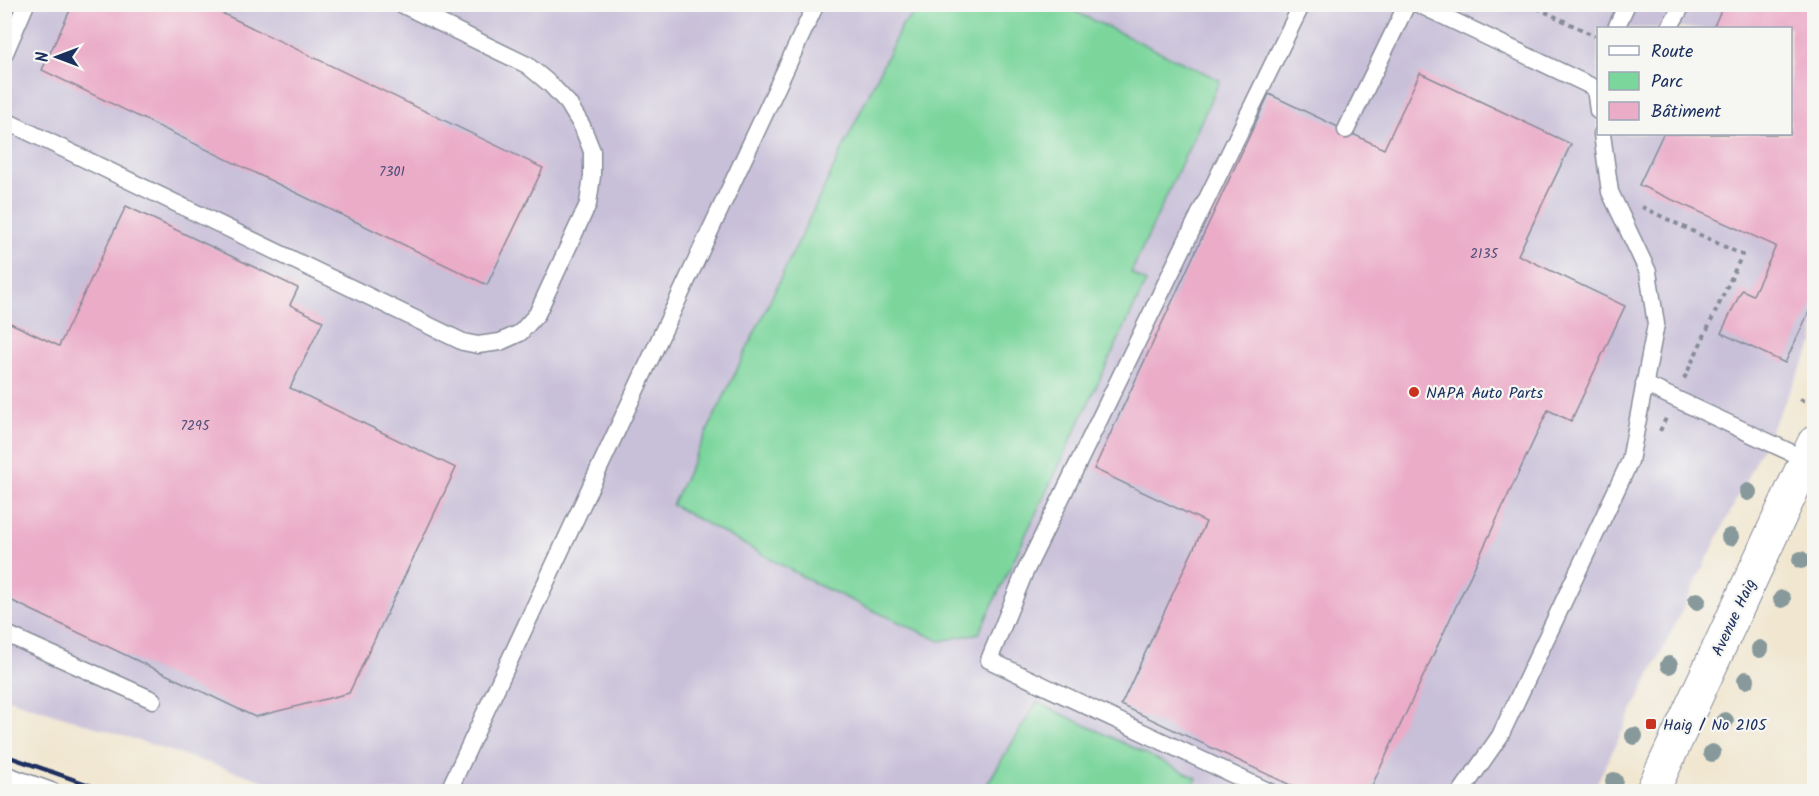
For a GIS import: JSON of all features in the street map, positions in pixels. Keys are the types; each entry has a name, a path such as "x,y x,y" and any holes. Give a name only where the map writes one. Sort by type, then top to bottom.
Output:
{"street":[{"name":"Avenue Haig","path":"1652,792 1811,452"}],"lane":[{"path":"4,55 26,4"},
{"path":"4,120 463,342 478,345 500,342 520,333 537,314 551,286 588,204 592,176 592,151 582,126 568,103 527,65 401,4"},
{"path":"448,792 816,4"},
{"path":"1270,792 989,660 1024,574 1302,4"},
{"path":"1346,130 1407,4"},
{"path":"1418,4 1597,85"},
{"path":"1616,27 1627,4"},
{"path":"1670,27 1683,4"},
{"path":"1461,792 1500,736 1630,461 1656,324 1648,272 1610,192 1602,135"},
{"path":"1644,384 1675,399 1811,452"},
{"path":"4,633 153,700"},
{"path":"4,774 54,792"}],"path":[{"path":"1529,4 1597,36"},
{"path":"1641,207 1742,255 1657,438"}],"shaded area":[{"path":"5,5 1814,5 1814,342 1593,791 296,791 5,698"}],"green space":[{"path":"926,4 1061,5 1220,80 1131,273 1146,282 979,633 940,641 818,585 672,505 902,25"},
{"path":"1037,702 1197,778 1190,791 983,791"}],"building":[{"path":"73,4 203,4 543,168 487,285 42,70"},
{"path":"1724,4 1814,4 1814,301 1785,363 1721,333 1742,290 1753,295 1776,246 1639,185 1663,135 1792,135 1792,27 1713,27"},
{"path":"1420,73 1571,144 1518,255 1625,306 1571,421 1548,410 1369,792 1305,792 1121,705 1206,522 1094,469 1269,94 1384,149"},
{"path":"126,206 298,288 290,305 323,321 290,388 456,468 349,693 255,717 4,597 4,320 59,346"}],"railway":[{"path":"4,755 109,792"}],"place":[{"name":"NAPA Auto Parts","path":"1414,392"},
{"name":"Haig / No 2105","path":"1651,724"}]}
